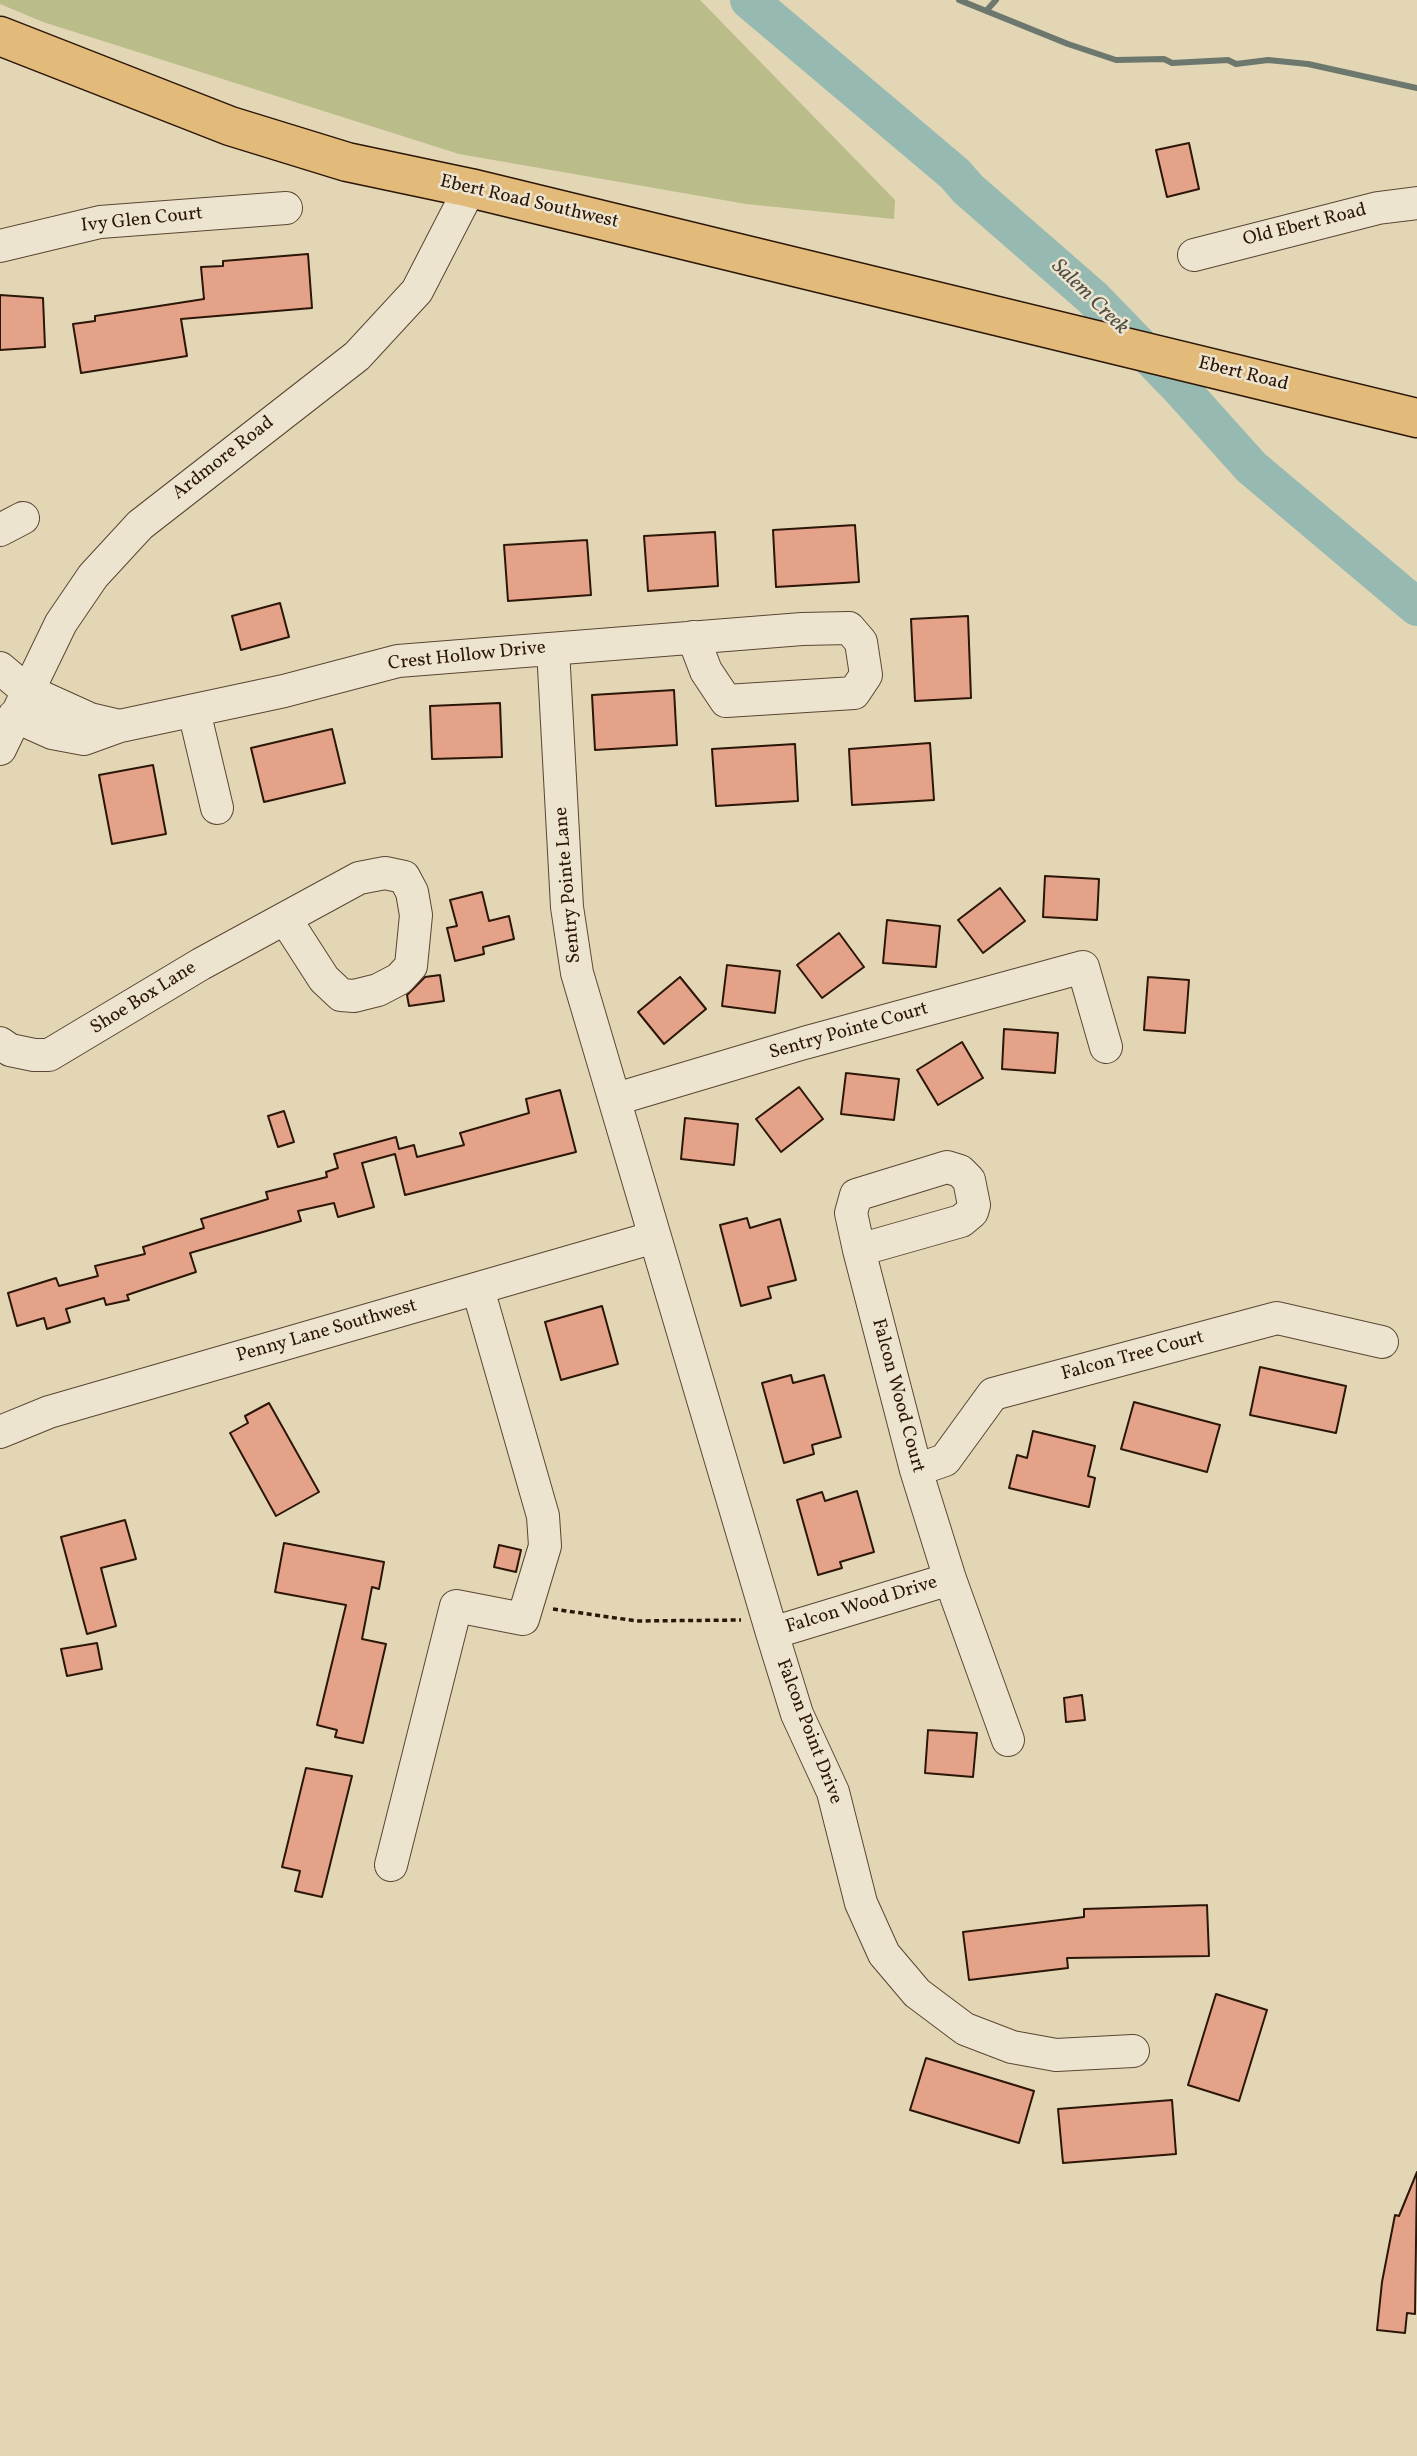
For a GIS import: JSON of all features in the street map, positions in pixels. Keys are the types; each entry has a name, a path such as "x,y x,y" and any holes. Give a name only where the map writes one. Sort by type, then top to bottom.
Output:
{"main road":[{"name":"Ebert Road Southwest","path":"0,36 230,126 347,162 470,188 1070,333"},
{"name":"Ebert Road","path":"1070,333 1417,418"}],"street":[{"name":"Ardmore Road","path":"0,749 61,622 86,585 140,525 357,356 417,291 470,188"},
{"name":"Old Ebert Road","path":"1195,254 1378,208 1417,204"},
{"name":"Ivy Glen Court","path":"0,246 100,222 286,208"},
{"name":"Crest Hollow Drive","path":"0,668 20,703 120,726 284,691 398,660 693,637 849,628 861,642 866,675 854,693 726,701 706,671 693,637"},
{"name":"Sentry Pointe Lane","path":"553,649 567,907 577,973 655,1237"},
{"path":"194,711 217,808"},
{"name":"Shoe Box Lane","path":"0,1043 10,1049 34,1055 50,1055 201,964 286,920"},
{"name":"Sentry Pointe Court","path":"616,1099 804,1043 1083,967 1106,1047"},
{"name":"Falcon Wood Court","path":"859,1250 961,1221 972,1212 974,1205 969,1180 960,1171 947,1167 856,1195 851,1213 859,1250 916,1470 950,1579"},
{"name":"Penny Lane Southwest","path":"0,1432 49,1412 655,1237"},
{"name":"Falcon Point Drive","path":"655,1237 797,1714 833,1792 861,1903 884,1954 918,1993 965,2029 1012,2047 1056,2055 1133,2051"},
{"path":"391,1865 456,1606 523,1619 545,1546 542,1516 478,1289"},
{"name":"Falcon Tree Court","path":"916,1470 945,1460 993,1394 1277,1318 1382,1342"},
{"name":"Falcon Wood Drive","path":"769,1625 950,1579 1008,1740"}],"path":[{"path":"527,1604 636,1621 769,1625"}],"green space":[{"path":"0,0 700,0 895,200 894,219 746,204 459,154 43,22 0,4"}],"building":[{"path":"1189,143 1199,189 1167,197 1156,150"},
{"path":"308,254 312,308 181,319 187,356 81,373 73,324 95,321 95,316 204,299 201,267 223,266 223,261"},
{"path":"0,295 43,298 45,347 0,350"},
{"path":"855,525 859,582 776,587 773,530"},
{"path":"715,532 718,586 648,591 644,536"},
{"path":"587,540 591,595 508,601 504,545"},
{"path":"280,603 289,637 241,650 232,616"},
{"path":"968,616 971,698 915,701 911,619"},
{"path":"674,690 677,745 595,750 592,695"},
{"path":"500,703 502,757 432,759 430,706"},
{"path":"332,729 345,783 264,802 251,748"},
{"path":"930,743 934,800 852,805 849,749"},
{"path":"795,744 798,801 716,806 712,749"},
{"path":"153,765 166,834 112,844 99,775"},
{"path":"1045,876 1099,879 1097,920 1043,917"},
{"path":"1000,888 1025,921 983,953 958,920"},
{"path":"482,892 489,921 509,916 514,939 483,947 484,954 455,961 447,928 457,926 450,900"},
{"path":"887,920 940,926 936,967 883,963"},
{"path":"839,933 864,967 822,998 797,965"},
{"path":"727,965 780,971 775,1013 722,1006"},
{"path":"440,975 444,1001 409,1006 407,995 425,977"},
{"path":"680,977 706,1009 664,1044 638,1012"},
{"path":"1148,977 1189,980 1185,1033 1144,1030"},
{"path":"1004,1029 1058,1033 1055,1073 1002,1069"},
{"path":"962,1042 983,1078 938,1105 917,1070"},
{"path":"846,1073 899,1079 894,1120 841,1114"},
{"path":"799,1087 823,1119 781,1152 756,1119"},
{"path":"560,1090 576,1152 405,1195 395,1154 362,1163 374,1207 338,1217 334,1203 298,1211 301,1221 190,1253 196,1272 127,1295 129,1300 106,1305 104,1298 66,1309 70,1322 47,1329 44,1318 17,1326 8,1293 56,1278 59,1286 98,1276 95,1266 145,1254 143,1247 204,1228 201,1219 268,1199 266,1192 327,1177 326,1172 338,1168 334,1154 396,1137 399,1149 414,1145 417,1157 464,1145 460,1133 529,1113 526,1099"},
{"path":"284,1111 294,1142 278,1147 268,1116"},
{"path":"685,1118 738,1124 734,1165 681,1159"},
{"path":"747,1218 750,1228 780,1219 796,1280 768,1287 771,1298 741,1306 720,1225"},
{"path":"602,1306 618,1364 561,1380 545,1322"},
{"path":"1260,1367 1346,1386 1336,1433 1250,1415"},
{"path":"791,1375 793,1383 824,1375 841,1437 812,1445 814,1454 784,1463 762,1383"},
{"path":"1134,1402 1220,1425 1207,1472 1121,1449"},
{"path":"269,1403 319,1492 276,1516 230,1433 248,1423 245,1416"},
{"path":"1033,1431 1095,1446 1088,1476 1095,1478 1089,1507 1009,1488 1017,1455 1027,1458"},
{"path":"857,1491 874,1552 840,1562 842,1568 818,1575 797,1500 822,1492 825,1501"},
{"path":"125,1520 136,1559 101,1568 116,1626 87,1634 61,1537"},
{"path":"284,1543 384,1562 379,1589 372,1587 362,1639 386,1644 363,1743 335,1737 337,1730 317,1725 346,1605 275,1592"},
{"path":"499,1545 521,1550 516,1572 494,1567"},
{"path":"97,1643 102,1669 67,1676 61,1649"},
{"path":"1082,1695 1085,1720 1066,1722 1064,1698"},
{"path":"928,1730 977,1733 973,1777 925,1773"},
{"path":"306,1768 352,1776 322,1897 295,1891 300,1871 282,1867"},
{"path":"1207,1905 1209,1956 1067,1958 1068,1968 969,1980 963,1932 1084,1917 1084,1909"},
{"path":"1216,1994 1267,2010 1239,2101 1188,2085"},
{"path":"926,2058 1034,2091 1019,2143 910,2110"},
{"path":"1172,2100 1176,2154 1063,2163 1058,2109"},
{"path":"1417,2172 1415,2314 1407,2313 1405,2333 1377,2330 1382,2282 1395,2215 1399,2216"}],"waterway":[{"name":"Salem Creek","path":"749,0 955,174 968,189 1093,298 1181,389 1251,467 1417,607"},
{"path":"959,0 1068,44 1116,60 1164,59 1172,63 1228,60 1236,64 1268,60 1308,64 1417,88"},
{"path":"987,10 996,0"}]}
